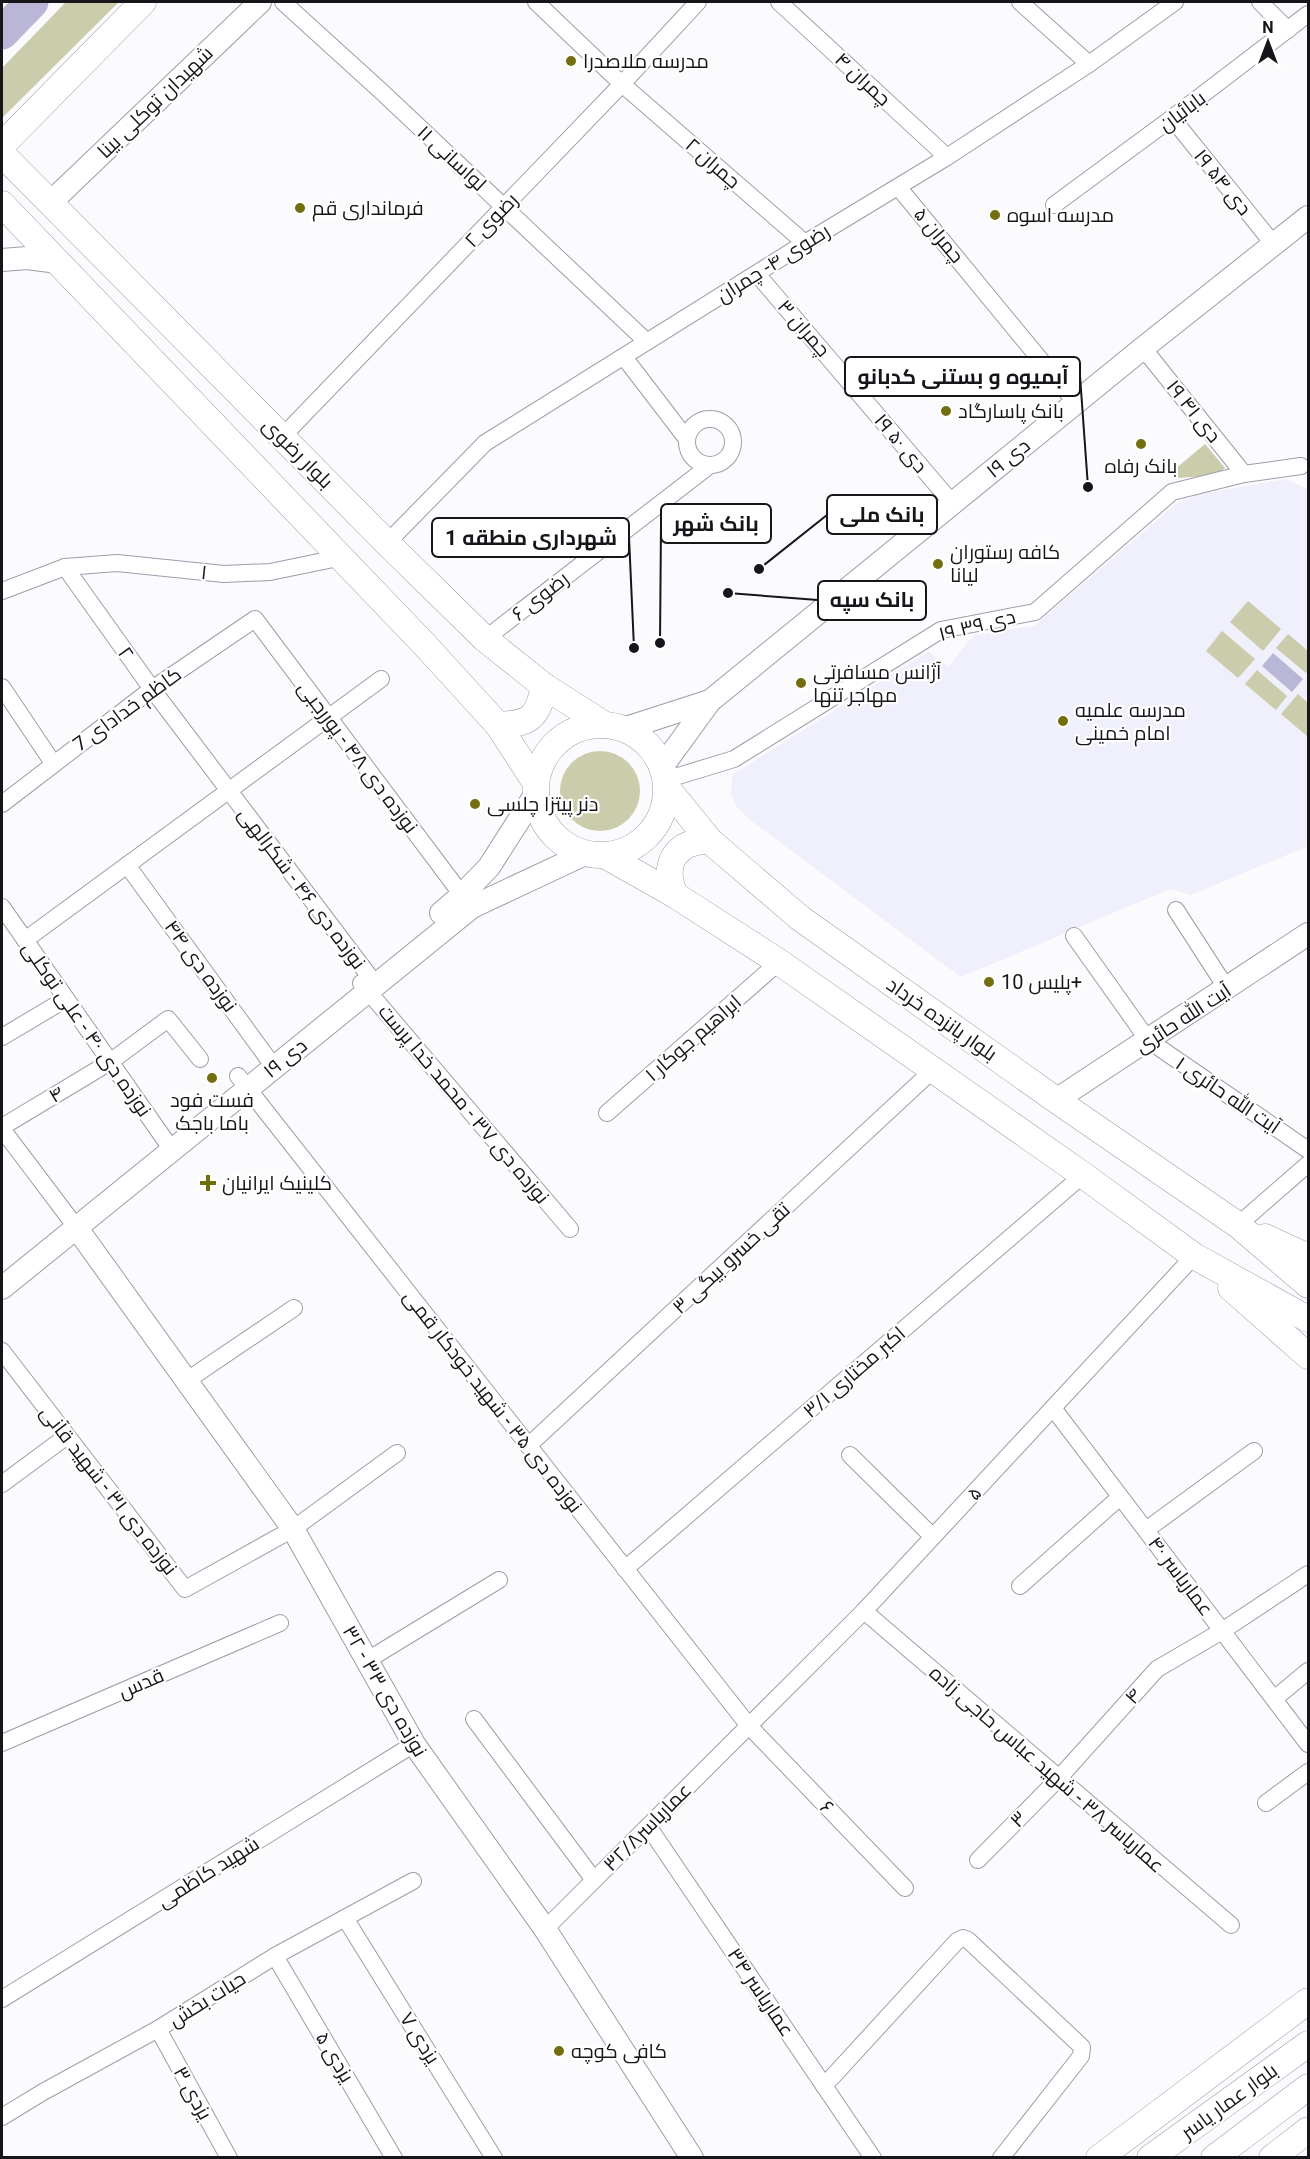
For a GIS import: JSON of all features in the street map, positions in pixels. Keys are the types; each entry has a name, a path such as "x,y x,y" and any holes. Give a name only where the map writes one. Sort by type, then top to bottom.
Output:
{"main road":[{"path":"4,154 143,2"},
{"name":"شهیدان توکلی بینا","path":"50,203 260,2"},
{"name":"بلوار رضوی","path":"4,154 387,543 485,639 544,686 614,727"},
{"name":"بلوار رضوی","path":"2,204 343,557 498,725 535,789"},
{"name":"۱۹ دی","path":"710,701 1143,348 1275,246 1308,217"},
{"path":"2,260 27,258 58,262"},
{"path":"498,725 521,723 532,718 539,709 544,686"},
{"path":"665,778 710,701"},
{"path":"710,701 614,727 580,728 559,740 543,759 535,789 542,821 560,842 596,855 675,895 779,962 1083,1175 1194,1256 1308,1356"},
{"path":"596,855 626,851 643,841 656,826 664,808 665,778 653,751 640,738 614,727"},
{"name":"بلوار پانزده خرداد","path":"665,778 710,841 800,918 1056,1100 1238,1225 1308,1285"},
{"name":"۱۹ دی","path":"2,1268 71,1221 367,982 462,895 489,867 535,789"},
{"path":"675,895 669,876 674,856 684,846 696,841 710,841"},
{"name":"۱۹ دی","path":"367,982 472,907 596,855"},
{"name":"آیت الله حائری","path":"1056,1100 1308,934"},
{"name":"۱۹ دی","path":"2,1288 71,1221"},
{"name":"۳۲ - نوزده دی ۳۳","path":"71,1221 293,1529 414,1744 545,1929 692,2157"},
{"name":"بلوار پانزده خرداد","path":"1238,1225 1308,1257"},
{"path":"1194,1256 1308,1319"},
{"path":"1099,2157 1308,2001"},
{"name":"بلوار عمار یاسر","path":"1150,2157 1308,2044"},
{"name":"بلوار عمار یاسر","path":"1214,2157 1308,2087"},
{"path":"1272,2157 1308,2130"}],"street":[{"name":"لواسانی ۱۱","path":"283,2 646,341"},
{"name":"چمران ۲","path":"536,2 622,84 804,243"},
{"name":"رضوی ۲","path":"283,436 698,2"},
{"name":"چمران ۴","path":"779,2 947,157"},
{"path":"1020,2 1089,64"},
{"name":"رضوی ۴- چمران","path":"387,543 485,443 804,243 899,188 1089,64 1175,2"},
{"path":"1260,2 1288,30"},
{"name":"بابائیان","path":"1054,205 1308,14"},
{"name":"۱۹ دی ۵۴","path":"1172,118 1275,246"},
{"name":"چمران ۵","path":"899,188 1076,403"},
{"name":"چمران ۳","path":"757,273 850,382"},
{"name":"۱۹ دی ۴۱","path":"1143,348 1244,474"},
{"path":"624,357 686,438 688,451 696,462 709,466 722,462 731,452 733,439 728,427 717,419 703,419 692,426 686,438"},
{"name":"۱۹ دی ۵۰","path":"850,382 952,504"},
{"name":"۱۹ دی ۳۹","path":"665,778 734,759 941,630 1035,612 1172,492 1244,474 1306,465"},
{"name":"رضوی ۶","path":"485,639 709,466"},
{"name":"۱","path":"65,567 117,563 224,574 270,572 343,557"},
{"path":"2,591 65,567"},
{"name":"۲","path":"65,567 152,689 230,790"},
{"name":"7 کاظم خدادای","path":"2,804 152,689 255,619"},
{"name":"نوزده دی ۴۸ - پوررجبی","path":"255,619 462,895"},
{"path":"25,940 381,679"},
{"path":"2,687 54,763"},
{"name":"نوزده دی ۴۶ - شکرالهی","path":"230,790 367,982"},
{"name":"نوزده دی ۴۴","path":"127,865 270,1061"},
{"name":"نوزده دی ۴۰ - علی توکلی","path":"2,907 167,1144"},
{"path":"1176,910 1227,989"},
{"path":"1074,936 1148,1040"},
{"name":"۱ ابراهیم جوکار","path":"607,1113 779,962"},
{"name":"نوزده دی ۳۷ - محمد خدا پرست","path":"367,982 570,1229"},
{"path":"2,1037 66,999"},
{"name":"۴","path":"2,1128 110,1062 168,1019 200,1059"},
{"name":"آیت الله حائری ۱","path":"1148,1040 1308,1150"},
{"name":"۳ تقی خسرو بیگی","path":"528,1446 933,1070"},
{"name":"نوزده دی ۳۵ - شهید خودکار قمی","path":"243,1082 749,1726"},
{"path":"2,1128 71,1221"},
{"path":"1238,1225 1308,1164"},
{"name":"۳/۱ اکبر مختاری","path":"625,1569 1083,1175"},
{"name":"۵","path":"749,1726 864,1611 1194,1256"},
{"path":"186,1381 294,1308"},
{"name":"نوزده دی ۳۱ - شهید قآنی","path":"2,1351 184,1589 293,1529"},
{"name":"عماریاسر ۴۰","path":"1053,1408 1308,1744"},
{"path":"2,1484 67,1436"},
{"path":"1146,1530 1254,1451"},
{"path":"293,1529 398,1453"},
{"path":"850,1455 933,1537"},
{"path":"1020,1586 1120,1497"},
{"path":"1222,1630 1308,1574"},
{"path":"366,1661 498,1580"},
{"name":"عماریاسر ۳۸ - شهید عباس حاجی زاده","path":"864,1611 1231,1925"},
{"name":"قدس","path":"2,1743 280,1623"},
{"name":"۴","path":"1058,1779 1157,1669 1222,1630"},
{"path":"1274,1698 1308,1671"},
{"path":"474,1719 594,1880"},
{"name":"عماریاسر۳۲/۸","path":"545,1929 749,1726"},
{"name":"۶","path":"749,1726 905,1888"},
{"name":"شهید کاظمی","path":"2,1999 414,1744"},
{"path":"1266,1803 1308,1772"},
{"name":"۳","path":"978,1860 1058,1779"},
{"name":"عماریاسر ۳۴","path":"648,1826 873,2157"},
{"name":"حیات بخش","path":"2,2116 158,2029 275,1956 413,1881"},
{"name":"یزدی ۷","path":"345,1918 494,2157"},
{"path":"824,2086 957,1941 963,1938 968,1940 1074,2039 1083,2051 1001,2157"},
{"name":"یزدی ۵","path":"275,1956 394,2157"},
{"name":"یزدی ۳","path":"158,2029 229,2157"}],"shaded area":[{"name":"مدرسه علمیه امام خمینی","path":"1285,479 1308,489 1308,846 1191,895 1170,889 961,977 750,820 737,807 731,795 732,775 929,651 948,667 974,635 1034,626 1176,504 1196,495"},
{"path":"1273,653 1303,679 1292,692 1262,666"}],"green space":[{"path":"66,2 119,2 2,118 2,68"},
{"path":"1205,444 1225,468 1217,475 1179,478 1174,470"},
{"path":"1248,601 1281,629 1263,651 1230,622"},
{"path":"1222,631 1255,659 1238,678 1206,651"},
{"path":"1288,634 1308,651 1308,671 1306,673 1276,648"},
{"path":"1257,670 1287,696 1276,710 1245,684"},
{"path":"1298,694 1308,703 1308,737 1281,714"},
{"path":"600,751 615,754 628,763 637,776 640,791 637,806 628,819 615,828 600,831 585,828 572,819 563,806 560,791 563,776 572,763 585,754"}],"waterway":[{"path":"2,33 32,2"}],"place":[{"name":"مدرسه ملاصدرا","path":"571,61"},
{"name":"فرمانداری قم","path":"300,208"},
{"name":"مدرسه اسوه","path":"995,215"},
{"name":"بانک پاسارگاد","path":"946,411"},
{"name":"بانک رفاه","path":"1141,444"},
{"name":"آبمیوه و بستنی کدبانو","path":"1088,487"},
{"name":"کافه رستوران لیانا","path":"938,564"},
{"name":"بانک ملی","path":"759,569"},
{"name":"بانک سپه","path":"728,593"},
{"name":"بانک شهر","path":"660,643"},
{"name":"شهرداری منطقه 1","path":"634,648"},
{"name":"آژانس مسافرتی مهاجر تنها","path":"801,683"},
{"name":"مدرسه علمیه امام خمینی","path":"1063,721"},
{"name":"دنر پیتزا چلسی","path":"475,804"},
{"name":"پلیس 10+","path":"989,982"},
{"name":"فست فود باما باجک","path":"212,1078"},
{"name":"کلینیک ایرانیان","path":"208,1183"},
{"name":"کافی کوچه","path":"559,2051"}]}
